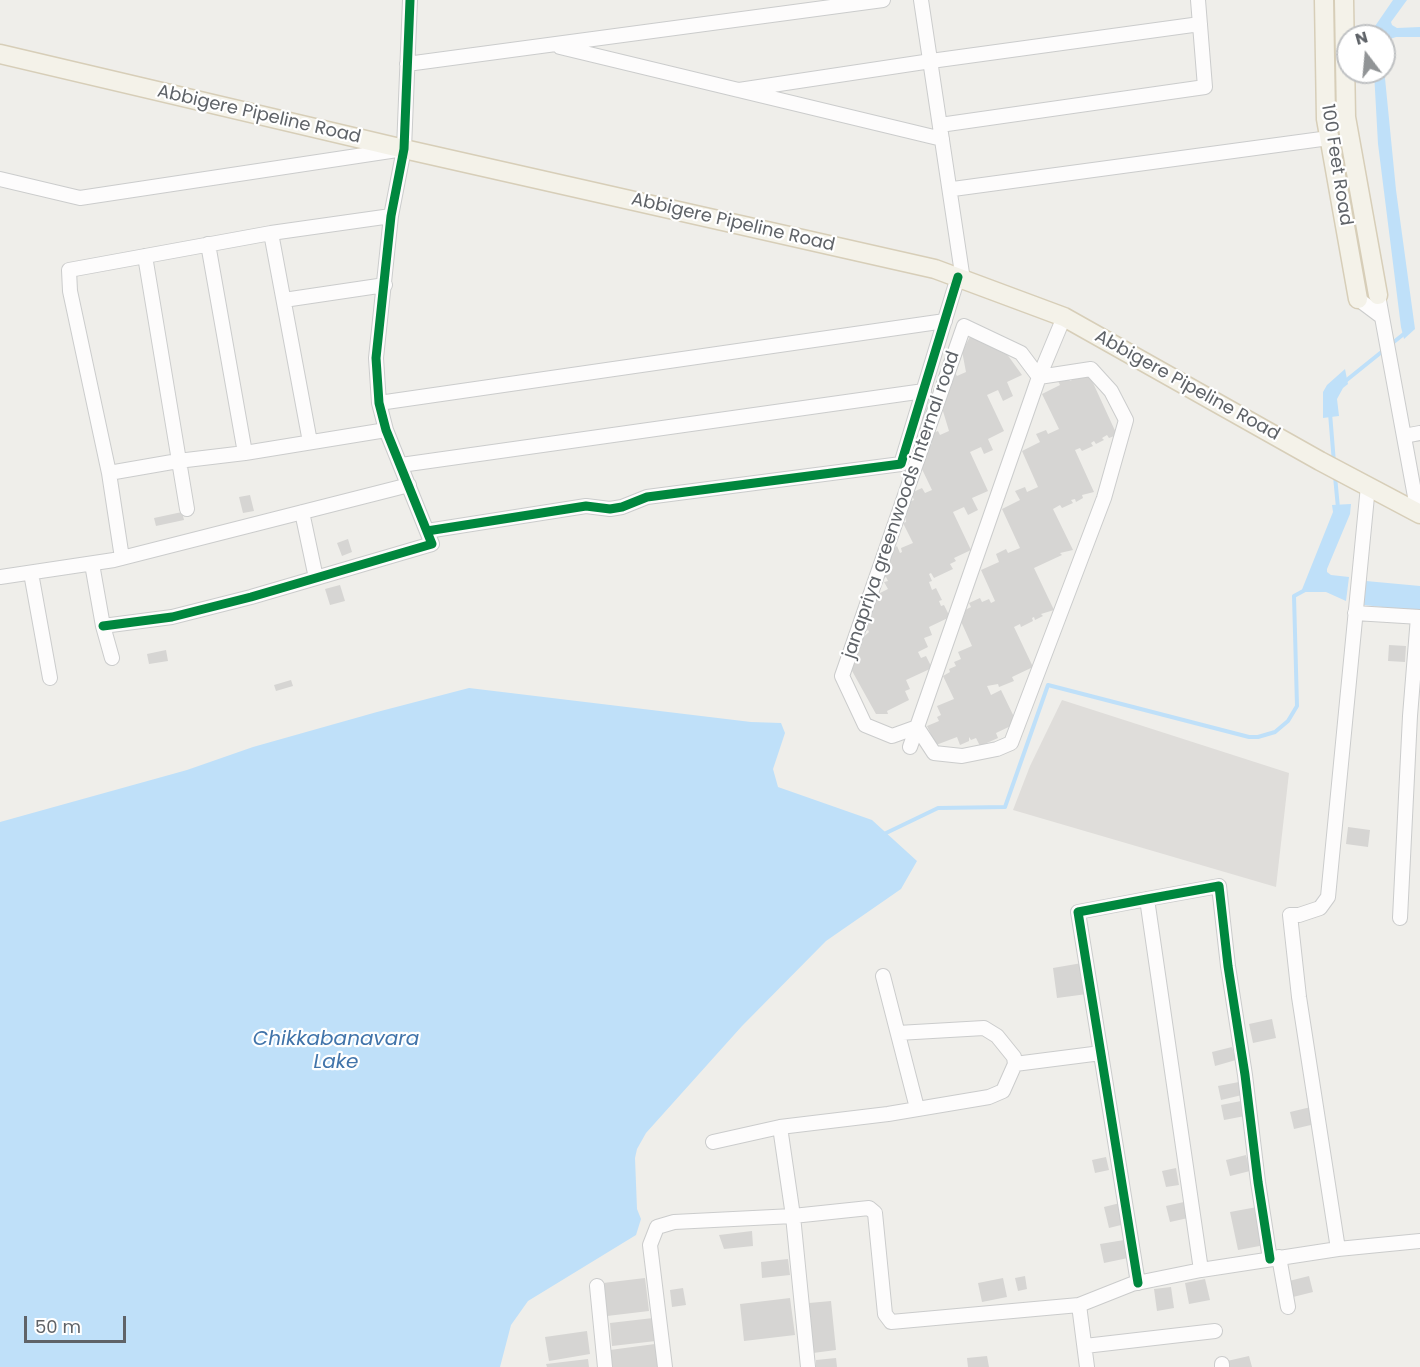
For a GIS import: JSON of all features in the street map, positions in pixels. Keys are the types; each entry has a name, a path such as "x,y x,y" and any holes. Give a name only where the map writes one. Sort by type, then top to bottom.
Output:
{"main road":[{"name":"100 Feet Road","path":"1324,0 1326,119 1358,299"},
{"name":"100 Feet Road","path":"1344,0 1346,117 1378,295"},
{"name":"Abbigere Pipeline Road","path":"0,54 404,149 924,266 1064,317 1320,461 1419,513"}],"street":[{"path":"103,626 172,617 251,597 432,544 386,430 379,403 376,358 392,216 404,149 410,0"},
{"path":"408,64 883,0"},
{"path":"427,531 586,506 610,509 648,497 901,464 945,321 961,279 921,0"},
{"path":"552,45 739,90 941,132 1205,87 1198,0"},
{"path":"739,90 1200,24"},
{"path":"953,189 1329,138"},
{"path":"0,179 80,198 404,149"},
{"path":"122,558 109,473 70,291 69,270 272,233 392,216"},
{"path":"272,233 310,442"},
{"path":"208,244 245,453"},
{"path":"145,256 187,509"},
{"path":"284,300 385,285"},
{"name":"100 Feet Road","path":"1378,295 1419,513"},
{"name":"100 Feet Road","path":"1358,299 1382,317"},
{"path":"910,747 1039,377 1064,317"},
{"path":"379,403 945,321"},
{"name":"janapriya greenwoods internal road","path":"917,727 892,736 865,725 842,676 964,326 1021,353 1039,377"},
{"path":"917,727 934,753 962,756 997,749 1011,743 1104,498 1125,420 1111,391 1091,369 1039,377"},
{"path":"401,465 924,391"},
{"path":"109,473 386,430"},
{"path":"1404,436 1420,433"},
{"path":"0,577 122,558 409,485"},
{"path":"1338,1249 1299,997 1290,915 1299,915 1320,908 1328,897 1368,486"},
{"path":"302,512 316,578"},
{"path":"92,564 103,626 112,658"},
{"path":"31,573 50,678"},
{"path":"1355,613 1419,617 1410,716 1400,918"},
{"path":"1138,1283 1078,912 1219,886 1258,1182 1274,1258 1288,1307"},
{"path":"1147,898 1201,1270"},
{"path":"883,976 917,1108"},
{"path":"713,1142 780,1127 888,1114 989,1096 1003,1091 1015,1064 1014,1057 998,1036 984,1028 898,1033"},
{"path":"1015,1064 1101,1053"},
{"path":"780,1127 793,1216 808,1367"},
{"path":"665,1367 650,1245 657,1227 674,1222 793,1216 869,1208 876,1213 885,1314 891,1322 1079,1305 1138,1283 1201,1270 1338,1249 1420,1241"},
{"path":"597,1287 605,1367"},
{"path":"1079,1305 1087,1367"},
{"path":"1084,1346 1215,1331"}],"shaded area":[{"path":"1062,700 1289,773 1276,887 1013,810 1030,766"}],"water":[{"path":"1393,0 1407,0 1392,24 1376,24"},
{"path":"1396,27 1420,27 1420,37 1396,37"},
{"path":"1375,84 1386,84 1396,190 1415,329 1404,339 1401,327 1378,144"},
{"path":"1345,369 1348,384 1337,399 1339,416 1323,418 1323,392 1327,385"},
{"path":"1351,504 1350,514 1327,569 1331,575 1349,577 1346,601 1326,592 1301,592 1333,512 1332,505"},
{"path":"1366,581 1420,586 1420,611 1364,605"},
{"name":"Chikkabanavara Lake","path":"469,688 751,722 781,723 785,733 773,769 778,787 872,820 917,861 901,889 826,941 742,1026 646,1133 635,1158 637,1209 641,1219 636,1235 528,1301 511,1325 500,1367 0,1367 0,822 187,770 253,747"}],"building":[{"path":"971,335 1004,350 1022,375 1007,382 1013,396 1003,401 998,390 987,395 1004,431 988,439 993,450 984,454 981,447 970,452 988,491 972,498 978,510 968,515 964,507 953,512 971,550 954,558 956,561 950,564 953,569 934,578 931,573 929,574 932,590 936,588 942,600 939,601 941,606 944,605 950,617 929,627 932,635 924,638 928,647 918,652 921,658 926,656 932,668 906,680 910,689 905,691 909,700 887,711 888,714 876,714 851,669 858,642 869,632 868,630 865,632 864,622 871,604 876,600 874,596 888,589 884,582 888,581 886,577 883,578 890,552 897,546 900,553 901,548 913,543 903,523 906,522 904,504 914,500 911,493 922,488 925,493 932,490 920,465 929,442 930,445 932,444 928,435 938,431 940,435 949,431 942,408 954,371 957,376 966,372 962,351"},
{"path":"1088,372 1117,435 1109,438 1107,435 1102,438 1104,440 1096,444 1094,441 1091,443 1093,446 1082,451 1080,448 1075,450 1094,492 1082,495 1083,498 1076,502 1075,499 1071,500 1073,503 1062,508 1060,505 1053,509 1073,550 1060,553 1062,555 1034,568 1054,610 1041,614 1043,616 1035,620 1034,617 1032,618 1033,621 1021,627 1020,624 1014,627 1033,667 1012,677 1014,681 999,687 998,684 987,686 991,695 1001,690 1017,723 996,733 998,738 980,746 976,738 971,740 969,737 969,741 960,745 957,737 936,745 927,726 939,721 937,717 941,715 937,706 954,699 943,676 950,672 949,669 956,666 954,662 961,659 958,652 972,646 959,617 965,614 963,611 971,607 969,603 980,598 982,602 989,599 991,603 995,601 981,570 999,562 996,554 1006,549 1008,553 1020,548 1002,509 1020,500 1015,491 1025,487 1027,492 1038,487 1022,451 1040,442 1036,434 1046,430 1048,434 1059,429 1042,394 1060,385 1056,377 1066,373 1070,381"},
{"path":"250,495 254,511 243,513 239,497"},
{"path":"182,512 184,520 156,526 154,518"},
{"path":"348,539 352,552 342,556 337,543"},
{"path":"340,585 345,601 330,605 325,589"},
{"path":"1389,645 1406,646 1405,662 1388,661"},
{"path":"166,650 168,661 149,664 147,654"},
{"path":"291,680 293,686 276,691 274,685"},
{"path":"1348,827 1370,830 1368,847 1346,844"},
{"path":"1082,963 1087,994 1057,998 1053,968"},
{"path":"1272,1019 1276,1038 1253,1043 1249,1024"},
{"path":"1232,1047 1236,1060 1215,1066 1212,1052"},
{"path":"1239,1082 1242,1095 1221,1100 1218,1086"},
{"path":"1241,1101 1245,1116 1224,1120 1221,1105"},
{"path":"1311,1107 1315,1124 1294,1129 1290,1112"},
{"path":"1246,1155 1250,1171 1230,1176 1226,1160"},
{"path":"1106,1157 1109,1170 1095,1173 1092,1160"},
{"path":"1176,1168 1179,1185 1166,1187 1162,1171"},
{"path":"1184,1202 1188,1218 1170,1222 1166,1206"},
{"path":"1120,1203 1125,1224 1109,1228 1104,1207"},
{"path":"1257,1207 1265,1245 1238,1250 1230,1212"},
{"path":"752,1231 753,1246 724,1249 719,1235"},
{"path":"1124,1240 1128,1258 1104,1263 1100,1244"},
{"path":"788,1259 790,1275 762,1278 761,1262"},
{"path":"1025,1276 1027,1289 1018,1291 1015,1278"},
{"path":"1309,1276 1313,1292 1293,1297 1289,1281"},
{"path":"645,1278 649,1311 607,1316 603,1283"},
{"path":"1003,1278 1007,1297 982,1302 978,1283"},
{"path":"1205,1279 1210,1300 1189,1304 1185,1283"},
{"path":"1171,1287 1174,1308 1157,1311 1154,1289"},
{"path":"683,1288 686,1305 672,1307 670,1290"},
{"path":"790,1298 795,1335 744,1341 740,1304"},
{"path":"831,1301 836,1350 813,1353 809,1303"},
{"path":"653,1318 656,1341 612,1346 610,1323"},
{"path":"587,1331 590,1354 549,1361 545,1337"},
{"path":"655,1344 658,1367 612,1367 610,1350"},
{"path":"987,1356 989,1367 968,1367 967,1358"},
{"path":"1249,1356 1252,1367 1229,1367 1227,1361"},
{"path":"836,1358 837,1367 816,1367 816,1360"},
{"path":"588,1359 589,1367 547,1367 546,1364"}],"waterway":[{"path":"1390,345 1405,333"},
{"path":"1343,383 1384,350"},
{"path":"1330,413 1334,463"},
{"path":"1335,476 1338,508"},
{"path":"884,834 938,808 1005,807 1048,685 1249,737 1275,732 1288,721 1297,706 1294,596 1307,589"}],"cycle path":[{"path":"103,626 172,617 251,597 432,544 386,430 379,403 376,358 391,216 404,149 410,0"},
{"path":"427,531 586,506 610,509 647,497 901,464 958,277"},
{"path":"1138,1283 1078,912 1219,886 1228,966 1270,1259"}]}
